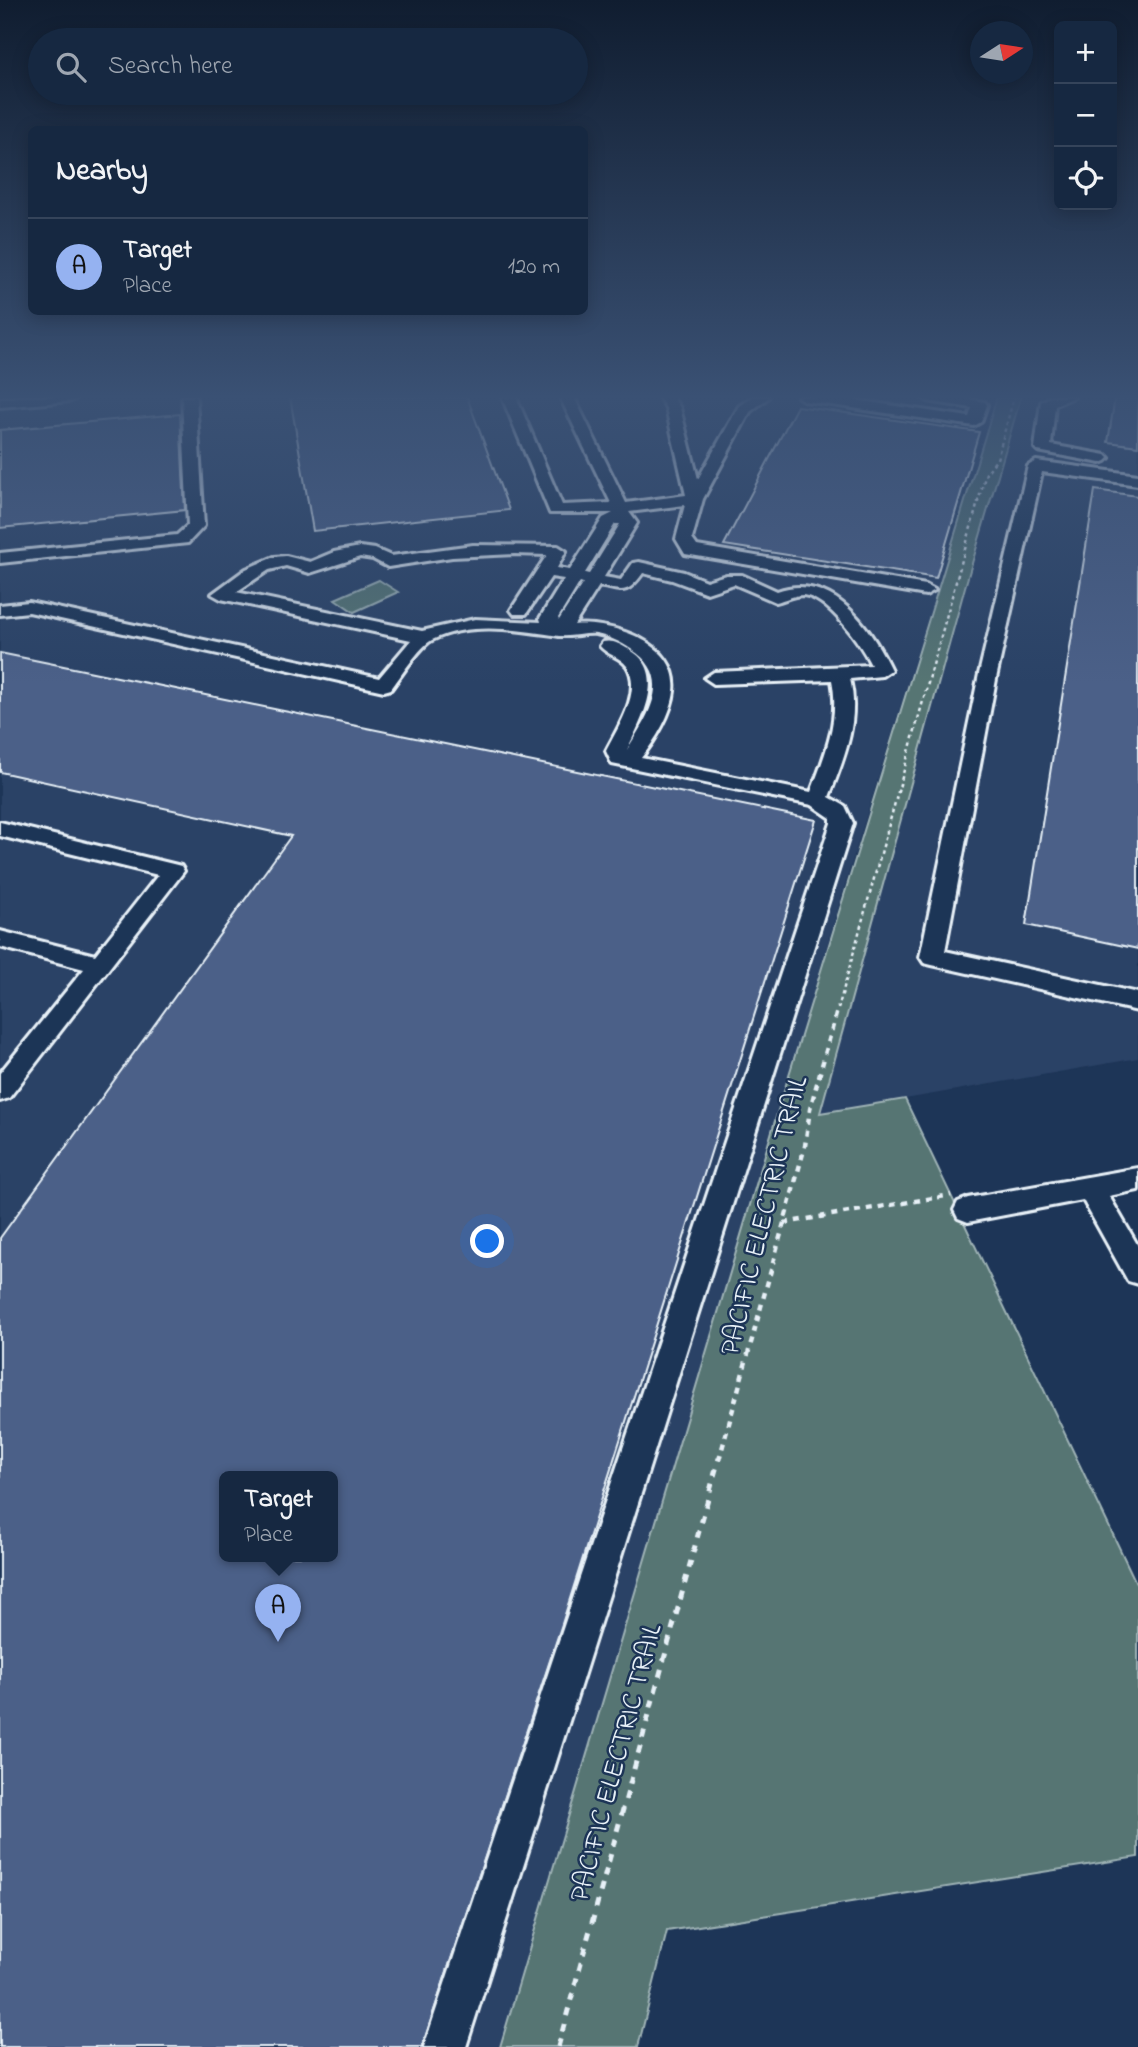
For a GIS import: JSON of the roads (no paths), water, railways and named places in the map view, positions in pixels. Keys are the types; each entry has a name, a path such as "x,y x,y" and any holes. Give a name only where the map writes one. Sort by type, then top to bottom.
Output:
{"street":[{"path":"0,558 182,539 196,526 194,493"},
{"path":"549,493 556,510 583,507 622,513 695,499"},
{"path":"552,629 567,623 629,523 612,493"},
{"path":"693,493 695,499"},
{"path":"699,493 684,538 691,550 926,590"},
{"path":"1030,493 988,674 932,957 1138,1002"},
{"path":"552,629 549,618 609,521 622,513"},
{"path":"444,2047 842,823 837,810 818,800 620,760 616,751 644,683 639,669 616,648 573,632 514,624 471,624 424,638 221,594 278,560 297,561 310,568 345,554 362,551 373,552 388,562 463,549 558,551 520,610"},
{"path":"613,606 639,567 678,576 707,588 728,578 750,582 776,597 803,590 815,592 845,616 867,643 882,670 714,678"},
{"path":"547,571 625,586"},
{"path":"0,610 29,607 384,685 424,638"},
{"path":"818,800 843,733 846,704 839,674"},
{"path":"0,829 173,871 0,1091"},
{"path":"0,939 100,965"},
{"path":"965,1201 1090,1188 1138,1179"},
{"path":"1090,1188 1138,1272"}],"place":[{"name":"Target","path":"278,1642"}]}
